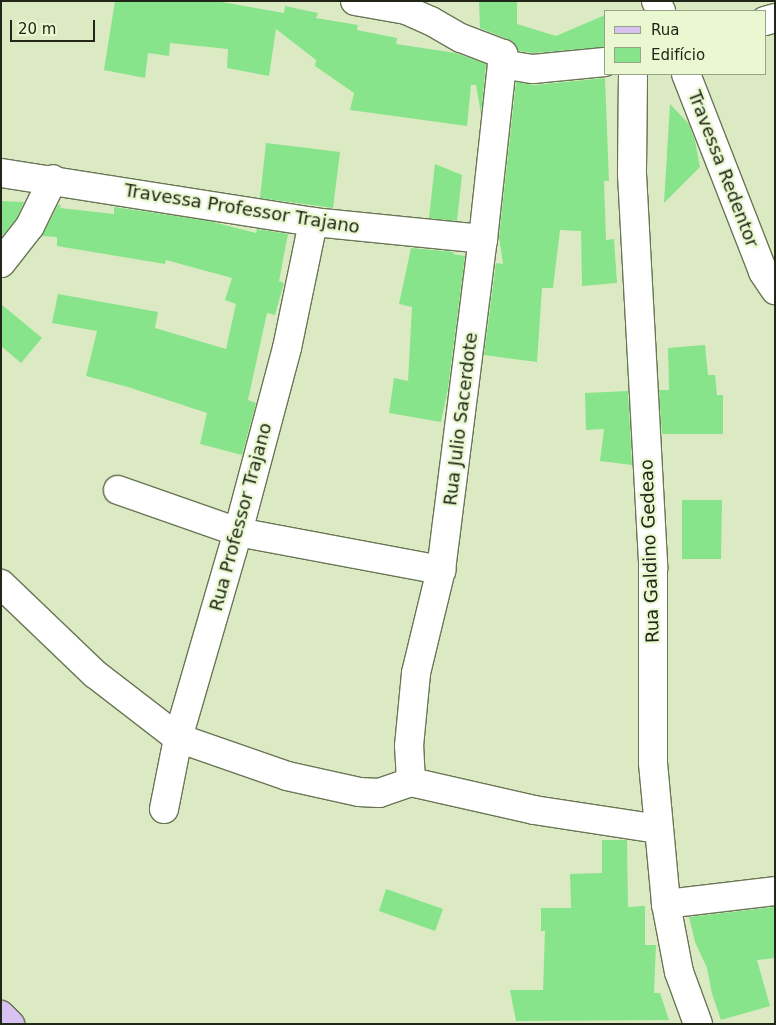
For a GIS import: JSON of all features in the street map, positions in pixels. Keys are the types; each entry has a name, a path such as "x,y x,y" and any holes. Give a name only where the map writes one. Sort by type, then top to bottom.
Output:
{"main road":[{"path":"1,1015 10,1024"}],"street":[{"path":"354,1 406,10 431,21 461,38 503,54 507,65 533,69 604,62"},
{"name":"Rua Julio Sacerdote","path":"411,782 409,746 416,673 441,570 483,239 503,54"},
{"name":"Rua Galdino Gedeao","path":"633,75 632,174 653,568 654,763 658,829 666,904 679,972 698,1024"},
{"name":"Travessa Redentor","path":"686,75 763,272 775,290"},
{"name":"Travessa Professor Trajano","path":"1,173 314,222 483,239"},
{"path":"1,263 30,226 53,180"},
{"name":"Rua Professor Trajano","path":"164,809 178,738 238,532 287,348 314,222"},
{"path":"118,490 238,532 441,570"},
{"path":"1,584 95,674 178,738 287,776 359,792 379,793 411,782 534,810 658,829"},
{"path":"666,904 775,891"}],"building":[{"path":"115,1 216,1 284,13 285,6 318,13 316,18 358,25 357,30 397,38 396,44 456,53 486,64 481,114 476,85 471,85 467,126 350,110 354,93 315,66 316,60 276,29 269,76 227,68 228,49 170,43 169,56 148,53 145,78 104,70"},
{"path":"479,1 517,1 517,24 556,36 604,15 604,47 533,53 519,51 512,41 480,28"},
{"path":"605,78 609,181 604,181 606,240 614,239 617,283 582,286 581,231 560,230 553,288 542,288 537,362 484,355 496,263 503,264 499,237 516,82 534,85"},
{"path":"670,104 689,124 695,141 700,167 664,203"},
{"path":"266,143 340,152 333,208 260,198"},
{"path":"435,164 462,175 457,221 429,218"},
{"path":"1,201 24,202 17,218 3,235 1,235"},
{"path":"58,205 61,205 60,208 114,214 114,207 209,221 256,233 257,229 288,234 279,281 284,283 275,315 267,313 248,400 256,403 242,455 200,444 207,413 128,387 86,376 97,331 52,323 58,294 158,312 155,328 226,349 236,304 225,300 232,278 166,260 165,264 57,246 57,237 42,236"},
{"path":"411,248 454,252 453,254 465,256 448,388 441,422 389,413 394,378 408,381 412,307 399,304"},
{"path":"1,304 42,338 21,363 1,346"},
{"path":"705,345 708,375 715,375 717,395 723,395 723,434 662,434 659,390 669,390 668,348"},
{"path":"628,391 632,465 600,461 604,429 586,430 585,393"},
{"path":"682,500 722,500 721,559 682,559"},
{"path":"602,840 627,840 628,907 645,906 645,945 656,945 654,993 660,993 669,1020 516,1021 510,990 543,990 545,931 541,931 541,908 571,908 570,874 602,873"},
{"path":"386,889 443,909 435,931 379,911"},
{"path":"775,907 775,958 757,960 770,1006 721,1020 712,994 707,968 695,942 689,917"}]}
